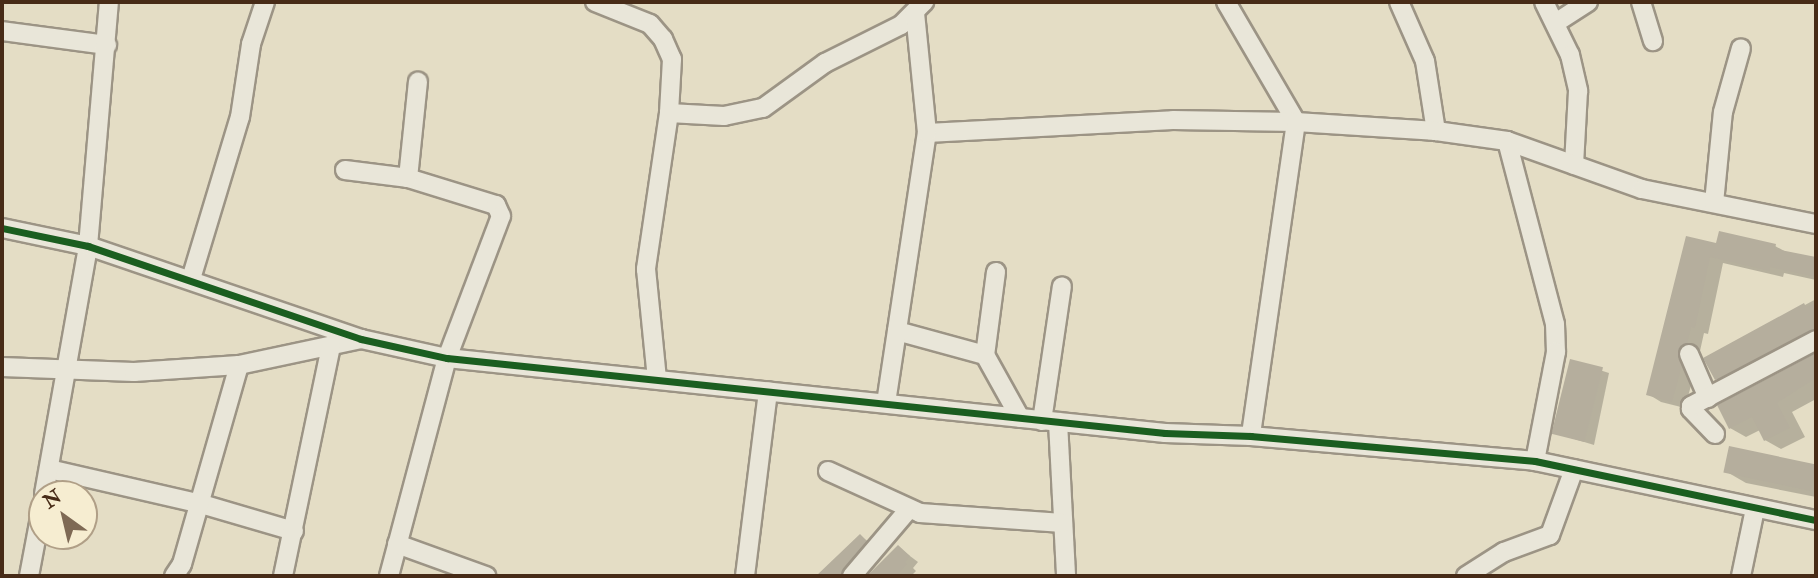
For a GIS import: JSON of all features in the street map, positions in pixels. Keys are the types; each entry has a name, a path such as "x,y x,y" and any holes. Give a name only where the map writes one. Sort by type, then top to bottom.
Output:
{"street":[{"path":"47,480 88,246 109,2"},
{"path":"191,279 240,117 251,44 265,2"},
{"path":"594,2 650,24 663,39 673,59 669,113 646,270 657,379"},
{"path":"1226,2 1296,122 1251,436"},
{"path":"1399,2 1424,61 1436,131"},
{"path":"1544,2 1557,22 1570,55 1578,91 1574,165"},
{"path":"1557,22 1588,2"},
{"path":"1641,2 1653,41"},
{"path":"669,113 723,116 763,108 780,99 808,74 884,36 919,7"},
{"path":"886,403 927,133 919,7"},
{"path":"2,31 107,45"},
{"path":"1714,203 1723,112 1741,48"},
{"path":"408,178 418,82"},
{"path":"927,133 1173,120 1296,122 1436,131 1507,141 1642,189 1816,224"},
{"path":"1507,141 1555,324 1556,352 1535,461"},
{"path":"345,170 408,178 496,205 500,209 447,358 389,576"},
{"path":"2,228 88,246 361,339 447,358 1165,433 1251,436 1535,461 1816,520"},
{"path":"996,272 985,355 1020,418"},
{"path":"1062,286 1050,421 1063,523 1066,576"},
{"path":"897,331 985,355"},
{"path":"2,367 134,372 239,365 361,339"},
{"path":"1715,434 1691,410 1691,406 1816,340"},
{"path":"283,576 295,531 331,346"},
{"path":"1689,354 1707,398"},
{"path":"174,576 182,564 239,365"},
{"path":"745,576 768,391"},
{"path":"49,468 198,503 295,531"},
{"path":"1466,576 1504,552 1550,535 1574,470"},
{"path":"828,471 920,513 1063,523"},
{"path":"852,576 909,509"},
{"path":"1741,576 1755,509"},
{"path":"397,544 486,576"},
{"path":"29,576 34,550"}],"building":[{"path":"1719,231 1776,244 1775,249 1816,257 1816,277 1770,267 1770,271 1710,257 1695,328 1691,327 1687,343 1678,352 1682,365 1672,402 1646,395 1686,236 1716,243"},
{"path":"1816,302 1816,329 1715,380 1703,358 1804,303 1806,307"},
{"path":"1816,353 1816,378 1777,403 1790,428 1764,441 1752,417 1729,429 1717,405"},
{"path":"1570,359 1603,367 1584,442 1551,434"},
{"path":"1729,446 1816,464 1810,491 1723,472"},
{"path":"860,534 867,541 843,569 841,576 816,576"},
{"path":"898,545 910,556 905,562 907,564 896,576 867,576"}],"cycle path":[{"path":"2,228 88,246 361,339 447,358 1165,433 1251,436 1535,461 1816,520"}]}
